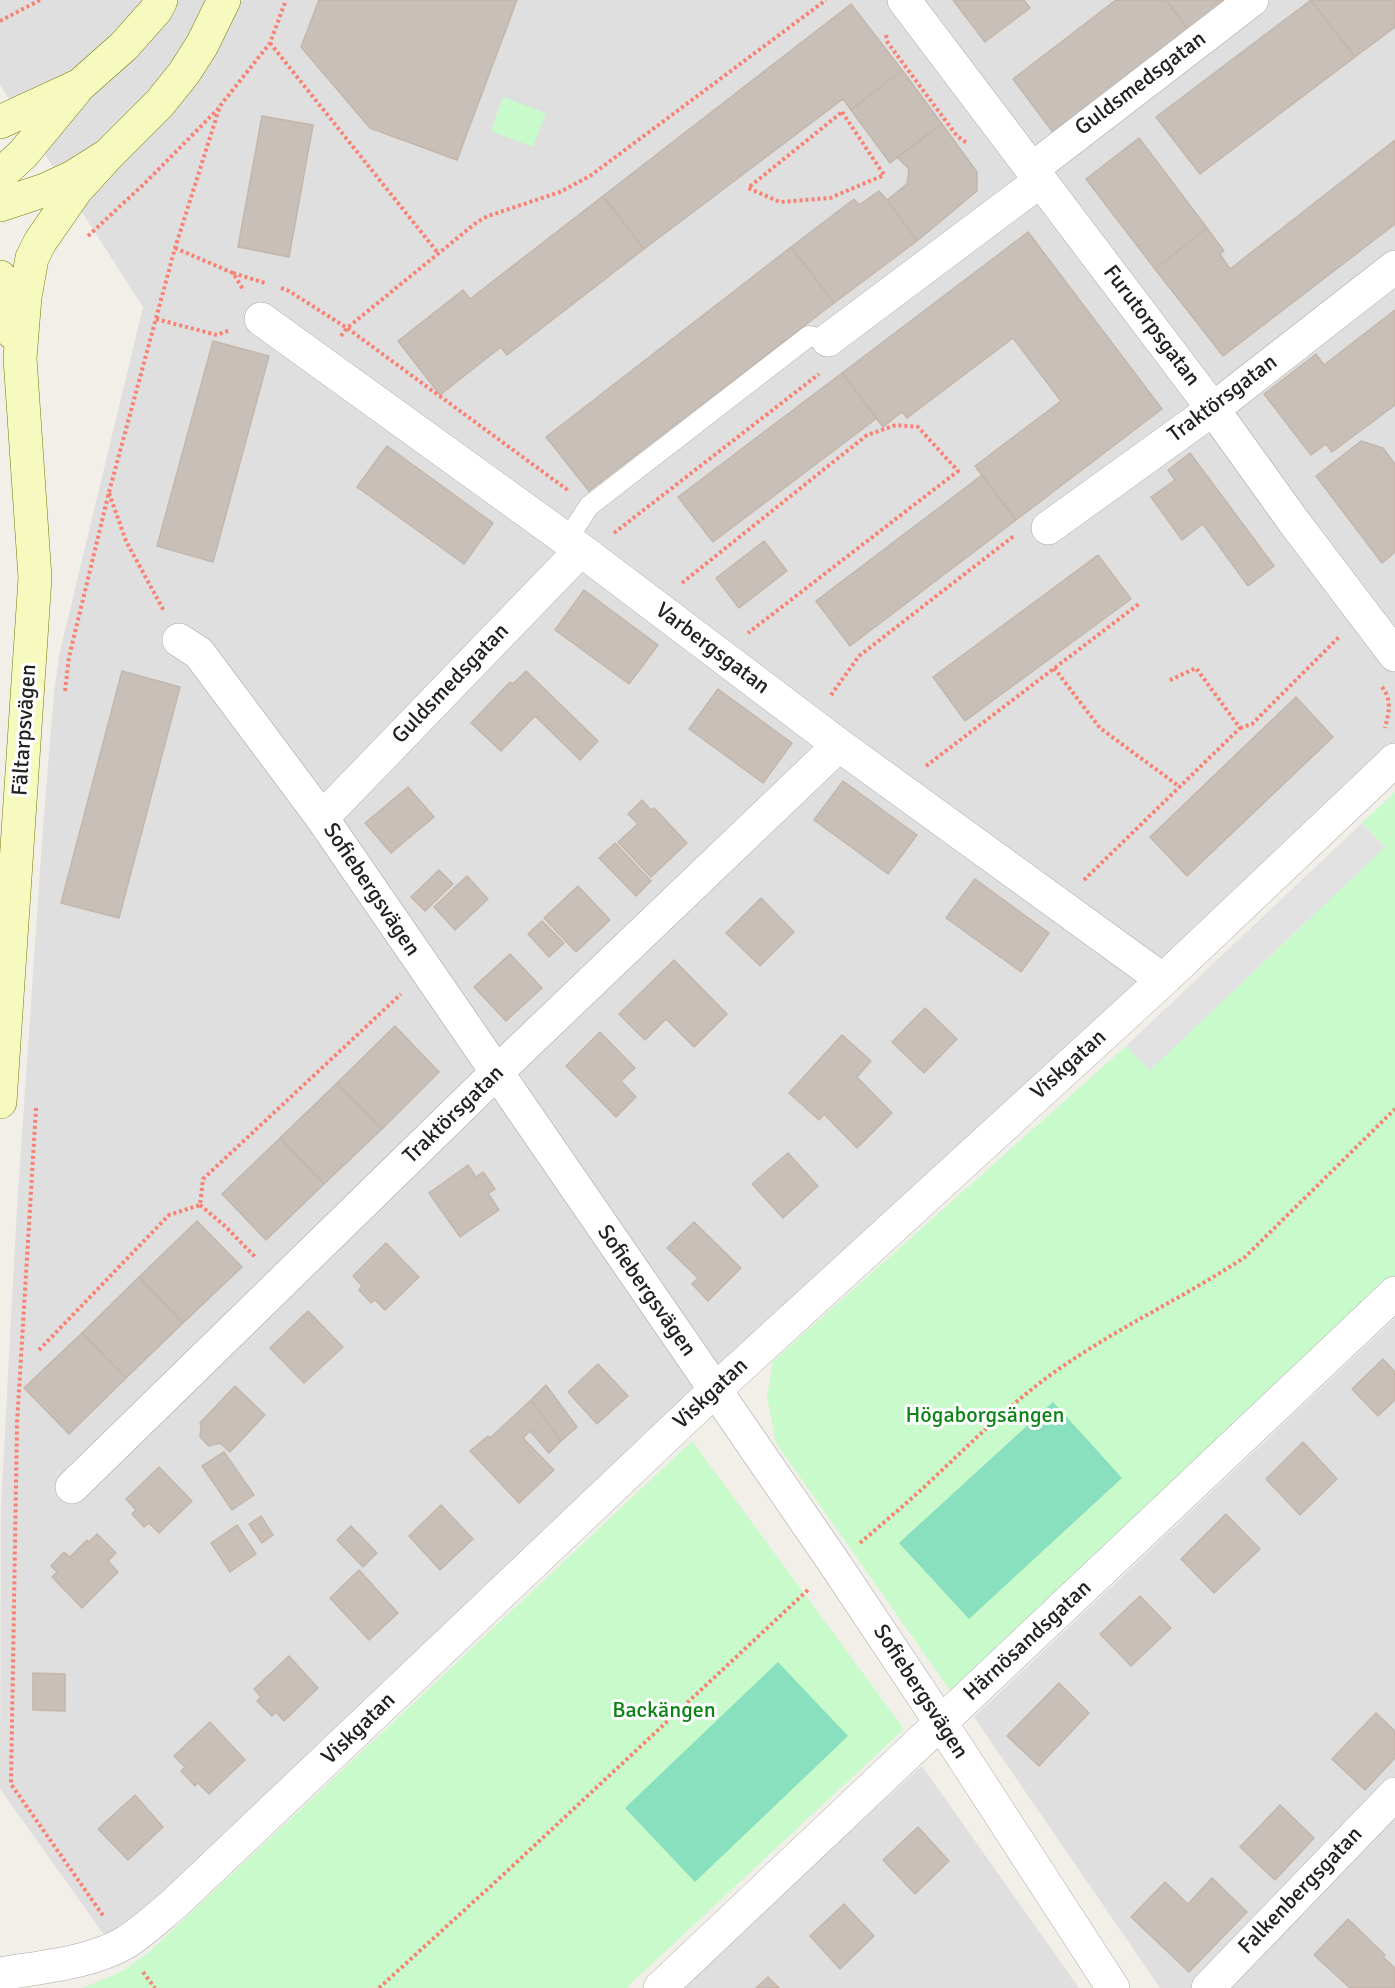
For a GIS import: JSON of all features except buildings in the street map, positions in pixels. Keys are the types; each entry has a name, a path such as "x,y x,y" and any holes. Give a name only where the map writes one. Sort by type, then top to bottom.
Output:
{"main road":[{"path":"0,176 23,154 80,85 124,46 156,10 161,0"},
{"path":"0,205 45,190 73,177 108,155 160,103 184,73 202,45 224,0"},
{"path":"0,122 80,85"},
{"name":"Fältarpsvägen","path":"0,1102 35,578 20,358 25,297 32,258 50,224 76,190 108,155"},
{"name":"Fältarpsvägen","path":"0,277 20,358"}],"street":[{"name":"Furutorpsgatan","path":"904,0 1213,408 1294,522 1395,655"},
{"name":"Guldsmedsgatan","path":"828,340 1252,0"},
{"name":"Traktörsgatan","path":"1048,528 1213,408 1395,267"},
{"name":"Varbergsgatan","path":"261,319 319,362 585,543 838,745 1163,980"},
{"name":"Guldsmedsgatan","path":"322,819 585,543"},
{"name":"Sofiebergsvägen","path":"179,640 199,653 322,819 835,1564 1113,1988"},
{"name":"Traktörsgatan","path":"72,1487 496,1073 838,745"},
{"name":"Viskgatan","path":"0,1974 93,1956 123,1944 175,1903 715,1390 1163,980 1388,747"},
{"name":"Härnösandsgatan","path":"660,1988 1395,1293"},
{"name":"Falkenbergsgatan","path":"1208,1988 1395,1794"}],"lane":[{"path":"585,543 589,506 809,336 828,340"}],"path":[{"path":"0,21 40,0"},
{"path":"85,240 145,183 220,106 270,43 286,0"},
{"path":"319,362 347,328 465,231 488,216 560,192 590,176 826,0"},
{"path":"270,43 438,253"},
{"path":"65,692 69,657 109,492 175,248 220,106"},
{"path":"842,112 884,175 830,198 780,202 748,188 842,112"},
{"path":"175,248 233,273 267,284"},
{"path":"156,319 217,335 261,319 233,273"},
{"path":"278,287 289,291 347,328 589,506"},
{"path":"585,543 830,366 828,340"},
{"path":"682,584 867,435 896,425 918,427 958,471 748,633"},
{"path":"109,492 126,542 179,640"},
{"path":"831,695 859,656 874,643 1017,534 1048,528"},
{"path":"926,765 1140,603"},
{"path":"1083,882 1240,729 1252,724 1342,634 1348,642"},
{"path":"1054,668 1100,728 1180,787"},
{"path":"1168,681 1196,668 1240,729"},
{"path":"1379,684 1386,692 1390,706 1388,747"},
{"path":"200,1205 203,1179 426,971"},
{"path":"37,1098 17,1424 11,1784 155,1988"},
{"path":"379,1988 835,1564 920,1490 998,1417 1048,1377 1149,1312 1218,1275 1245,1257 1395,1109"},
{"path":"200,1205 226,1227 280,1284"},
{"path":"39,1350 170,1215 200,1205"}],"shaded area":[{"path":"0,0 1395,0 1395,749 110,1943 0,1789 1,1505 17,1207 54,693 60,651 143,307 0,85"},
{"path":"1362,823 1385,847 1150,1070 1126,1046"},
{"path":"1395,1318 1395,1988 1160,1988 974,1717"},
{"path":"922,1766 1079,1988 679,1988"}],"green space":[{"path":"503,97 546,113 533,147 491,131"},
{"name":"Högaborgsängen","path":"1395,792 1395,1276 954,1696 776,1443 767,1397 773,1361 1126,1046 1150,1070 1385,847 1362,823"},
{"path":"1053,1402 1122,1478 969,1619 899,1543"},
{"name":"Backängen","path":"692,1441 904,1729 626,1988 82,1988 121,1972 148,1953"},
{"path":"778,1662 848,1736 695,1882 625,1808"}]}
